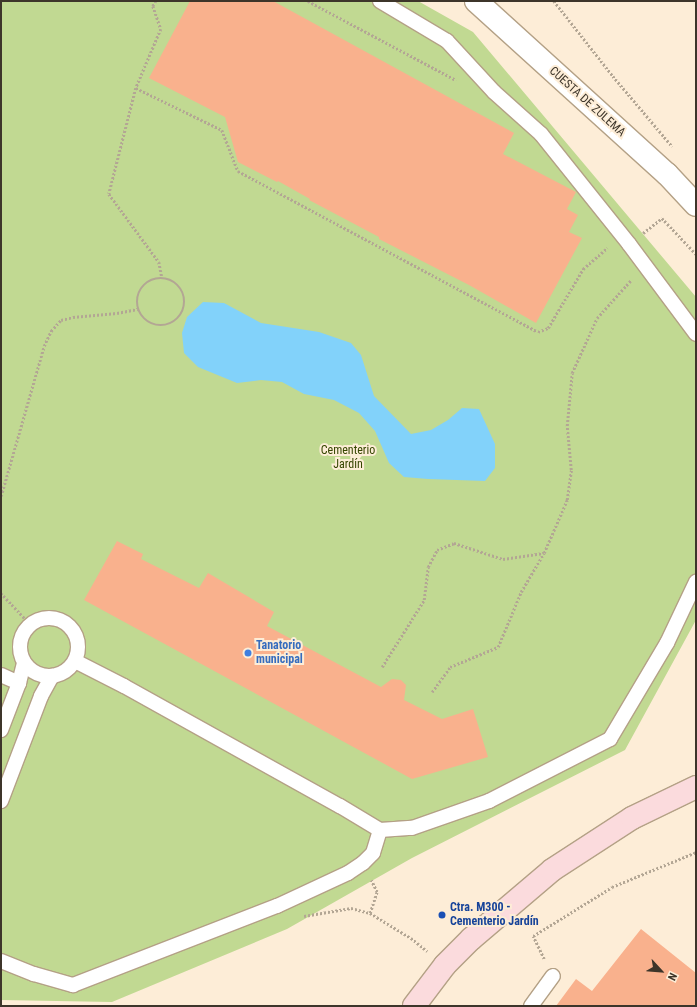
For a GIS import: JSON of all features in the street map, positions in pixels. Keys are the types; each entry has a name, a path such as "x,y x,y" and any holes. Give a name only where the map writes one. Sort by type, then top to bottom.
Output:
{"main road":[{"path":"414,1006 445,965 471,939 552,870 632,818 696,787"}],"street":[{"name":"CUESTA DE ZULEMA","path":"476,1 667,174 696,205"}],"lane":[{"path":"380,1 447,41 494,92 541,134 626,241 696,334"},
{"path":"74,661 138,694 340,806 380,830 412,828 489,801 610,739 667,643 696,582"},
{"path":"40,618 52,618 63,621 72,628 77,639 78,650 74,661 69,669 61,674 52,676 36,674 24,663 20,653 19,642 23,632 30,624 40,618"},
{"path":"1,730 19,683 24,663"},
{"path":"1,675 19,683"},
{"path":"1,801 41,696 52,676"},
{"path":"1,961 34,974 73,985 277,906 348,873 363,863 374,853 380,830"},
{"path":"531,1006 552,976"}],"path":[{"path":"156,1 153,6 161,29 136,88 109,194 159,262 162,278"},
{"path":"308,1 461,83"},
{"path":"554,1 613,76 674,148"},
{"path":"136,88 222,130 238,171 538,332 548,328 583,269 604,250 626,241 662,218 696,254"},
{"path":"432,692 450,667 498,647 521,592 544,552 568,500 571,470 567,426 572,373 597,318 644,266"},
{"path":"162,278 169,280 182,290 185,301 182,313 178,319 163,326 148,322 138,309 137,302 142,288 148,282 162,278"},
{"path":"1,496 44,346 51,331 61,320 73,317 117,313 138,309"},
{"path":"382,667 424,600 428,567 437,550 454,543 503,559 544,552"},
{"path":"1,593 30,624"},
{"path":"552,976 533,936 612,887 696,852"},
{"path":"363,863 376,892 370,913"},
{"path":"302,916 351,908 370,913 411,938 445,965"}],"green space":[{"name":"Cementerio Jardín","path":"1,1 418,1 473,32 696,297 696,620 625,750 412,858 287,929 112,1002 1,1000"}],"water":[{"path":"203,302 224,303 261,323 319,332 351,343 361,355 374,396 411,434 431,430 448,420 462,408 479,409 495,444 495,468 485,481 404,477 389,463 375,431 359,413 334,400 304,394 282,382 261,380 237,383 198,367 184,353 182,333 187,317"}],"building":[{"path":"190,1 273,1 514,133 503,154 576,192 567,209 578,215 569,232 582,238 536,323 469,285 379,239 379,237 309,200 310,199 278,181 277,182 238,162 225,117 149,78"},
{"name":"Tanatorio municipal","path":"117,541 143,554 141,559 199,588 208,573 274,612 267,626 381,687 392,679 401,680 406,685 404,700 442,719 473,709 488,757 412,779 84,600"},
{"path":"641,929 696,973 696,1006 556,1006 576,979 592,991"}],"place":[{"name":"Tanatorio municipal","path":"248,653"},
{"name":"Ctra. M300 - Cementerio Jardín","path":"442,915"}]}
